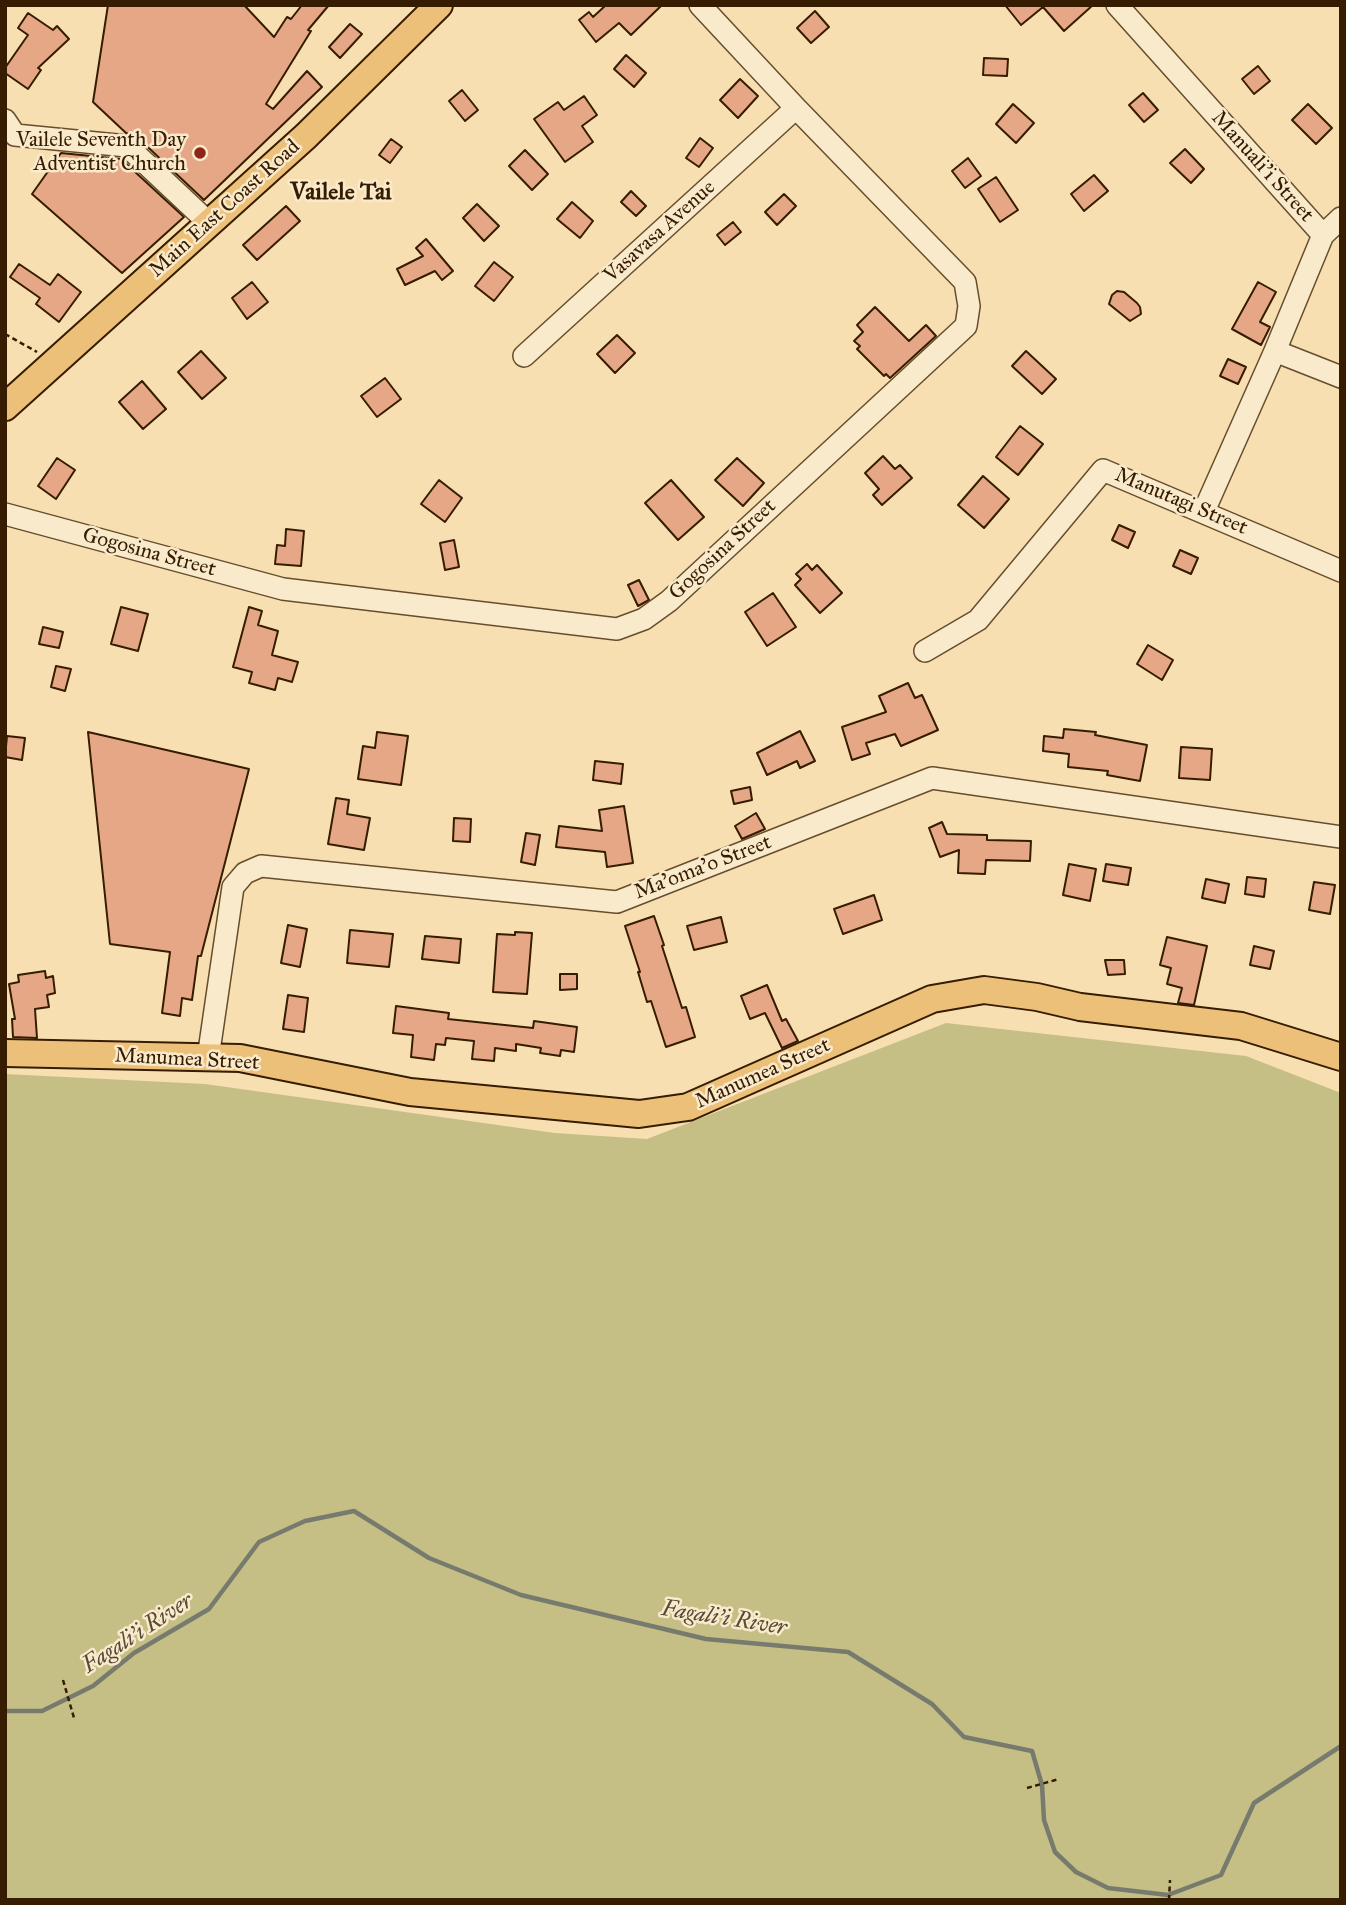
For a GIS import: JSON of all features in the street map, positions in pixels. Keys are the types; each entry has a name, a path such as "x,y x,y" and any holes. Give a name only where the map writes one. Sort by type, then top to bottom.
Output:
{"main road":[{"name":"Main East Coast Road","path":"5,407 306,136 439,5"},
{"name":"Manumea Street","path":"5,1054 240,1059 411,1092 639,1114 688,1107 932,999 984,990 1037,997 1080,1007 1241,1027 1341,1057"}],"street":[{"name":"Gogosina Street","path":"5,514 283,589 617,629 644,619 669,601 966,326 969,306 965,282 700,5"},
{"name":"Manuali'i Street","path":"1117,5 1323,235 1205,511"},
{"name":"Vasavasa Avenue","path":"524,356 796,108"},
{"path":"5,120 15,135 127,146 209,223"},
{"path":"1323,235 1341,218"},
{"path":"1275,351 1341,377"},
{"name":"Manutagi Street","path":"925,651 978,620 1103,470 1341,570"},
{"name":"Ma'oma'o Street","path":"208,1058 233,887 245,873 261,866 617,902 932,778 1341,837"}],"path":[{"path":"5,334 55,362"},
{"path":"63,1680 74,1718"},
{"path":"1029,1787 1059,1779"},
{"path":"1169,1900 1170,1881"}],"shaded area":[{"path":"946,1023 1246,1056 1341,1093 1341,1900 5,1900 5,1074 205,1084 555,1133 647,1139"}],"building":[{"name":"Vailele Seventh Day Adventist Church","path":"108,5 244,5 274,37 287,17 291,19 302,5 329,5 308,30 311,31 266,104 273,109 307,71 322,87 204,200 136,136 126,133 93,102"},
{"path":"606,5 662,5 631,35 619,23 596,42 579,20 589,12 593,17"},
{"path":"1005,5 1093,5 1064,31 1043,7 1021,25"},
{"path":"815,11 829,27 811,43 797,28"},
{"path":"28,13 53,30 57,26 69,39 38,68 41,70 28,89 5,73 5,68 28,35 18,28"},
{"path":"350,24 362,34 340,58 329,47"},
{"path":"626,55 646,73 634,87 614,69"},
{"path":"984,58 1008,59 1007,76 983,75"},
{"path":"1258,66 1270,81 1254,94 1242,79"},
{"path":"740,79 758,96 738,118 720,100"},
{"path":"462,90 478,110 465,121 449,101"},
{"path":"1143,93 1158,110 1144,122 1129,105"},
{"path":"584,96 597,115 582,126 593,142 565,162 534,119 558,102 564,110"},
{"path":"1013,104 1034,123 1016,143 996,124"},
{"path":"1308,104 1332,128 1316,144 1292,120"},
{"path":"700,138 713,148 699,167 686,158"},
{"path":"391,139 402,147 390,163 379,155"},
{"path":"1185,149 1204,169 1191,183 1170,163"},
{"path":"525,150 548,174 532,190 509,166"},
{"path":"61,153 121,159 184,217 122,273 32,194"},
{"path":"968,158 981,176 965,188 952,171"},
{"path":"1094,175 1108,191 1084,211 1071,194"},
{"path":"996,177 1018,210 1000,222 978,189"},
{"path":"631,191 646,206 636,216 621,202"},
{"path":"784,194 796,206 777,225 765,212"},
{"path":"572,202 593,221 580,238 557,219"},
{"path":"477,204 499,226 484,241 463,218"},
{"path":"286,206 300,221 257,260 243,245"},
{"path":"733,222 741,232 725,245 717,235"},
{"path":"426,239 453,271 442,280 435,271 405,285 397,269 423,256 416,248"},
{"path":"494,262 513,277 494,301 475,286"},
{"path":"19,264 50,285 58,274 81,292 59,322 36,304 40,298 10,277"},
{"path":"252,282 268,302 247,319 232,298"},
{"path":"1258,282 1276,292 1260,322 1270,327 1261,345 1232,329"},
{"path":"1117,291 1124,292 1137,303 1141,314 1130,321 1109,304 1112,295"},
{"path":"875,307 909,341 926,325 936,336 890,378 886,374 884,376 857,349 860,346 854,341 863,332 857,325"},
{"path":"617,335 635,353 615,373 597,354"},
{"path":"201,351 226,378 202,399 178,372"},
{"path":"1026,351 1056,379 1042,394 1012,366"},
{"path":"1228,359 1246,367 1238,384 1220,376"},
{"path":"385,378 401,399 377,417 361,396"},
{"path":"142,381 166,409 143,429 119,402"},
{"path":"1020,426 1043,444 1018,475 996,457"},
{"path":"883,456 895,469 900,465 912,478 882,505 873,495 879,489 865,473"},
{"path":"57,458 75,470 56,499 38,486"},
{"path":"737,458 764,483 743,506 715,480"},
{"path":"983,476 1009,499 984,528 958,505"},
{"path":"439,480 462,498 445,522 421,504"},
{"path":"671,480 704,517 678,540 645,503"},
{"path":"1119,525 1135,532 1128,548 1112,540"},
{"path":"286,529 304,531 301,566 275,564 277,545 285,546"},
{"path":"454,540 459,567 445,570 440,543"},
{"path":"1180,550 1198,558 1191,574 1173,566"},
{"path":"807,564 812,570 817,565 842,593 820,613 795,585 801,579 796,574"},
{"path":"639,580 649,600 638,606 628,585"},
{"path":"773,593 796,627 767,646 745,612"},
{"path":"121,607 148,614 138,651 111,644"},
{"path":"249,607 262,611 258,625 278,631 272,655 298,662 292,682 278,678 275,690 249,683 252,672 233,667"},
{"path":"43,627 63,632 59,648 39,644"},
{"path":"1148,645 1173,660 1162,680 1137,664"},
{"path":"56,666 71,669 65,691 51,687"},
{"path":"908,683 915,698 922,695 938,730 901,746 895,734 866,743 870,754 852,760 842,727 886,712 879,696"},
{"path":"1064,729 1096,732 1095,735 1147,745 1140,781 1107,775 1108,771 1068,767 1069,754 1043,751 1044,736 1063,738"},
{"path":"800,731 815,761 800,768 797,761 767,775 757,753"},
{"path":"88,732 249,769 201,956 198,956 192,1000 182,998 180,1016 162,1013 170,952 110,944"},
{"path":"377,732 408,736 401,785 358,779 363,746 375,748"},
{"path":"7,736 25,738 22,760 5,757"},
{"path":"1181,747 1212,749 1210,780 1179,778"},
{"path":"595,761 623,764 621,784 593,780"},
{"path":"750,787 752,800 734,804 731,791"},
{"path":"336,798 349,800 347,814 370,818 364,850 328,844"},
{"path":"624,806 633,863 607,867 605,852 556,847 559,826 602,831 599,810"},
{"path":"756,813 765,829 742,839 735,826"},
{"path":"454,818 471,819 470,842 453,841"},
{"path":"942,822 947,834 987,835 987,840 1031,841 1030,861 986,860 985,874 958,873 959,850 940,857 929,828"},
{"path":"526,833 540,835 535,865 521,862"},
{"path":"1069,864 1096,869 1090,901 1063,895"},
{"path":"1106,864 1131,868 1128,885 1103,881"},
{"path":"1247,877 1266,879 1264,897 1245,894"},
{"path":"1206,879 1229,884 1225,903 1202,898"},
{"path":"1314,882 1335,885 1330,914 1309,910"},
{"path":"874,895 882,920 843,934 834,909"},
{"path":"654,916 682,1008 686,1007 695,1037 666,1047 651,1001 647,1002 625,926"},
{"path":"721,917 727,942 694,950 687,926"},
{"path":"288,925 307,929 300,967 281,963"},
{"path":"350,930 393,934 389,967 347,963"},
{"path":"515,932 532,933 527,994 493,992 497,934 515,935"},
{"path":"425,936 461,939 459,963 422,959"},
{"path":"1167,937 1207,946 1194,1005 1178,1003 1182,988 1167,984 1171,968 1160,965"},
{"path":"1254,946 1274,951 1270,969 1250,965"},
{"path":"1105,960 1124,960 1125,974 1108,975"},
{"path":"45,971 46,978 53,976 55,993 47,995 49,1007 35,1009 37,1038 13,1037 12,1019 15,1019 9,984 19,982 18,975"},
{"path":"560,974 577,974 577,989 560,990"},
{"path":"767,985 782,1021 786,1019 798,1041 782,1048 765,1013 750,1019 741,996"},
{"path":"288,995 308,998 304,1032 283,1029"},
{"path":"396,1006 449,1013 448,1019 533,1028 534,1021 577,1027 574,1052 561,1050 560,1056 540,1053 541,1048 516,1044 516,1051 495,1048 494,1061 472,1059 474,1041 446,1038 445,1045 436,1044 434,1060 411,1057 413,1035 393,1033"}],"waterway":[{"name":"Fagali'i River","path":"5,1711 42,1711 93,1686 134,1653 209,1609 259,1542 305,1521 354,1511 429,1558 521,1595 706,1639 848,1652 932,1704 964,1737 1032,1751 1042,1785 1044,1820 1055,1852 1076,1872 1108,1888 1168,1895 1221,1875 1254,1803 1341,1746"}],"place":[{"name":"Vailele Seventh Day Adventist Church","path":"200,153"}],"district":[{"name":"Vailele Tai","path":"341,193"}]}
